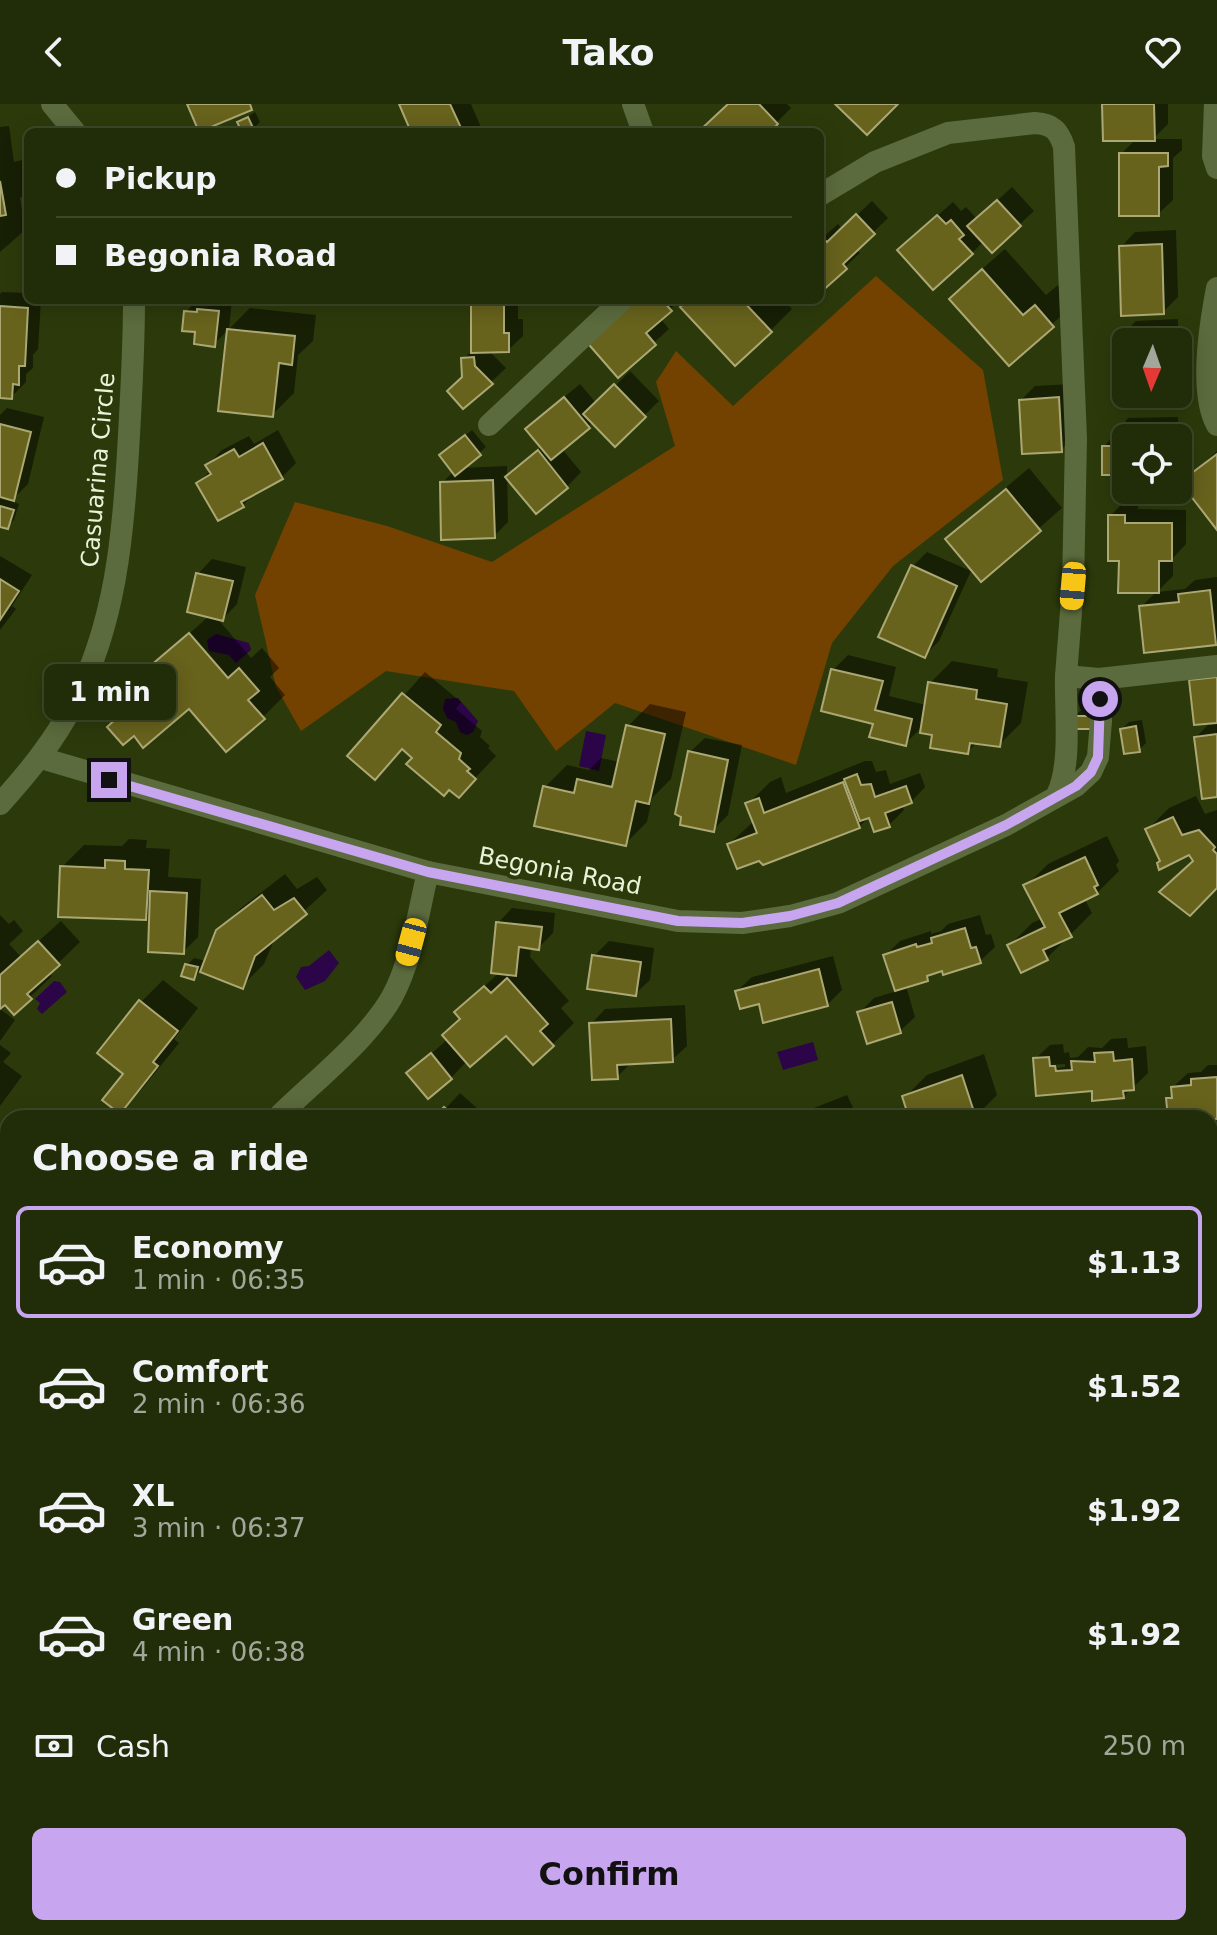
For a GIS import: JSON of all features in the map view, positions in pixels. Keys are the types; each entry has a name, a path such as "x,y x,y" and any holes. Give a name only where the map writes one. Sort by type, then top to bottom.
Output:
{"street":[{"path":"52,104 72,128"},
{"path":"633,104 642,128"},
{"path":"1215,104 1213,156 1217,168"},
{"path":"824,193 875,162 948,133 1035,123 1046,124 1060,134 1064,147 1076,439 1065,760 1062,785 1057,795"},
{"path":"1217,288 1207,383 1210,412 1217,425"},
{"name":"Casuarina Circle","path":"0,804 41,758 75,701 98,647 111,599 123,532 134,357 134,304"},
{"path":"489,425 618,304"},
{"path":"1066,676 1099,679 1217,666"},
{"name":"Begonia Road","path":"41,758 428,872 678,921 742,923 790,916 838,903 1036,810 1083,780 1098,757 1101,721 1099,679"},
{"path":"285,1110 357,1041 393,995 406,959 428,872"}],"shaded area":[{"path":"876,276 983,370 1003,480 893,566 832,643 796,765 615,703 556,751 514,691 386,671 301,731 276,687 255,595 295,502 387,526 492,562 675,446 656,382 676,351 733,406"},
{"path":"216,634 249,643 251,650 236,663 229,655 209,651 207,640"},
{"path":"458,698 478,721 473,732 467,735 460,732 456,722 447,718 443,709 445,699"},
{"path":"586,731 606,735 599,771 579,766"},
{"path":"329,950 339,963 325,981 305,990 296,977 301,967 309,966"},
{"path":"54,981 60,982 67,992 42,1014 37,1009 40,1003 35,999"},
{"path":"813,1042 818,1060 783,1070 777,1052"}],"building":[{"path":"187,104 250,104 252,110 209,128 197,128"},
{"path":"399,104 450,104 461,128 409,128"},
{"path":"728,104 759,104 778,124 774,128 702,128"},
{"path":"835,104 898,104 867,135"},
{"path":"1102,104 1154,104 1155,141 1103,141"},
{"path":"248,117 253,128 240,128 237,122"},
{"path":"1119,153 1168,153 1168,166 1159,167 1159,216 1119,216"},
{"path":"0,181 6,215 0,216"},
{"path":"997,200 1021,226 992,253 967,226"},
{"path":"856,214 875,234 843,264 847,269 824,289 824,239 827,242"},
{"path":"937,215 946,224 951,220 964,235 959,239 973,254 933,290 897,250"},
{"path":"1162,244 1164,314 1121,316 1119,246"},
{"path":"982,269 1023,315 1035,305 1054,327 1009,366 949,299"},
{"path":"471,304 504,304 504,333 509,333 509,352 471,353"},
{"path":"624,304 666,304 672,311 646,333 656,345 618,378 584,339"},
{"path":"683,304 746,304 772,332 735,366 680,307"},
{"path":"0,306 28,308 25,366 19,366 19,385 13,384 12,399 0,398"},
{"path":"197,309 219,311 215,347 194,344 195,332 182,331 184,311 197,312"},
{"path":"227,329 295,336 292,365 279,363 273,417 218,411"},
{"path":"474,357 475,366 493,384 463,409 447,391 462,377 461,358"},
{"path":"614,384 646,417 615,447 583,414"},
{"path":"564,397 590,428 551,460 525,429"},
{"path":"1059,397 1062,452 1022,454 1019,400"},
{"path":"0,424 31,432 14,501 0,497"},
{"path":"465,435 481,455 455,476 439,455"},
{"path":"263,443 283,479 241,502 244,507 218,521 196,483 211,474 205,465 234,449 239,457"},
{"path":"1102,446 1112,446 1112,475 1102,475"},
{"path":"538,450 568,488 536,514 505,477"},
{"path":"1217,454 1217,530 1192,498 1192,473"},
{"path":"493,480 495,538 441,540 440,482"},
{"path":"1006,489 1041,531 981,582 945,539"},
{"path":"0,506 14,510 8,529 0,527"},
{"path":"1108,515 1125,515 1125,523 1172,523 1172,561 1159,561 1159,593 1118,593 1119,561 1108,561"},
{"path":"911,565 957,586 925,658 878,637"},
{"path":"196,573 233,581 223,621 187,612"},
{"path":"0,579 19,591 0,620"},
{"path":"1210,590 1216,645 1144,653 1139,606 1179,602 1178,594"},
{"path":"189,633 228,678 239,668 259,691 248,700 265,719 226,752 189,709 143,748 134,736 123,745 107,727 118,717 115,714 158,678 149,667"},
{"path":"831,669 883,681 875,710 912,719 906,746 869,737 873,724 821,711"},
{"path":"1217,677 1217,723 1194,725 1189,680"},
{"path":"928,682 977,690 976,699 1007,704 1000,747 970,743 968,754 930,748 932,735 920,733"},
{"path":"402,693 441,725 436,732 461,753 459,759 476,779 459,798 449,790 444,796 406,764 412,758 402,749 375,780 347,756"},
{"path":"1072,716 1094,716 1095,729 1072,729"},
{"path":"626,725 665,734 649,804 636,801 626,846 534,826 543,786 574,793 577,779 612,787"},
{"path":"1136,726 1140,752 1124,754 1120,729"},
{"path":"1217,734 1217,797 1202,799 1194,737"},
{"path":"688,751 728,760 714,832 680,825 681,817 675,814"},
{"path":"857,774 861,785 871,784 875,797 906,786 912,803 885,813 890,827 874,832 869,818 860,821 844,779"},
{"path":"843,782 860,828 763,865 759,861 737,869 727,844 757,833 745,803 759,798 764,813"},
{"path":"1173,817 1182,835 1199,830 1215,847 1213,850 1217,854 1217,888 1190,916 1159,892 1193,861 1189,855 1159,870 1157,863 1160,861 1145,829"},
{"path":"1085,857 1098,885 1094,887 1098,894 1059,913 1072,937 1043,950 1048,960 1021,973 1007,945 1045,927 1023,885"},
{"path":"105,860 125,861 125,869 149,870 146,920 58,917 60,866 105,868"},
{"path":"150,891 187,893 184,954 148,952"},
{"path":"262,895 274,910 294,898 307,914 255,956 243,989 200,972 216,930"},
{"path":"496,922 542,927 539,950 519,947 516,976 491,973"},
{"path":"965,928 971,948 976,947 981,963 943,975 942,971 927,976 928,981 895,991 883,955 916,944 917,947 932,943 931,938"},
{"path":"38,941 60,965 27,994 32,999 14,1015 5,1005 0,1009 0,975"},
{"path":"592,955 641,962 636,996 587,989"},
{"path":"185,964 198,967 194,980 181,976"},
{"path":"819,969 828,1006 763,1023 759,1004 740,1009 735,991"},
{"path":"507,978 548,1024 540,1031 554,1046 533,1065 506,1036 470,1067 442,1035 460,1019 454,1012 484,986 491,993"},
{"path":"139,1000 178,1031 153,1062 158,1066 123,1110 115,1110 102,1100 123,1074 97,1053"},
{"path":"892,1002 901,1033 867,1044 857,1012"},
{"path":"671,1019 673,1062 617,1065 618,1079 592,1080 589,1023"},
{"path":"1113,1052 1114,1061 1132,1059 1134,1090 1123,1091 1124,1098 1092,1101 1092,1091 1036,1096 1033,1058 1049,1057 1050,1066 1055,1066 1056,1071 1072,1070 1071,1061 1095,1062 1094,1053"},
{"path":"431,1053 452,1079 428,1099 406,1073"},
{"path":"962,1075 973,1110 906,1110 902,1096"},
{"path":"1217,1077 1217,1110 1167,1110 1166,1098 1172,1098 1171,1087 1191,1085 1191,1079"}],"route":[{"path":"109,780 428,872 678,921 742,923 790,916 838,903 1006,825 1076,786 1091,772 1098,757 1100,699"}]}
